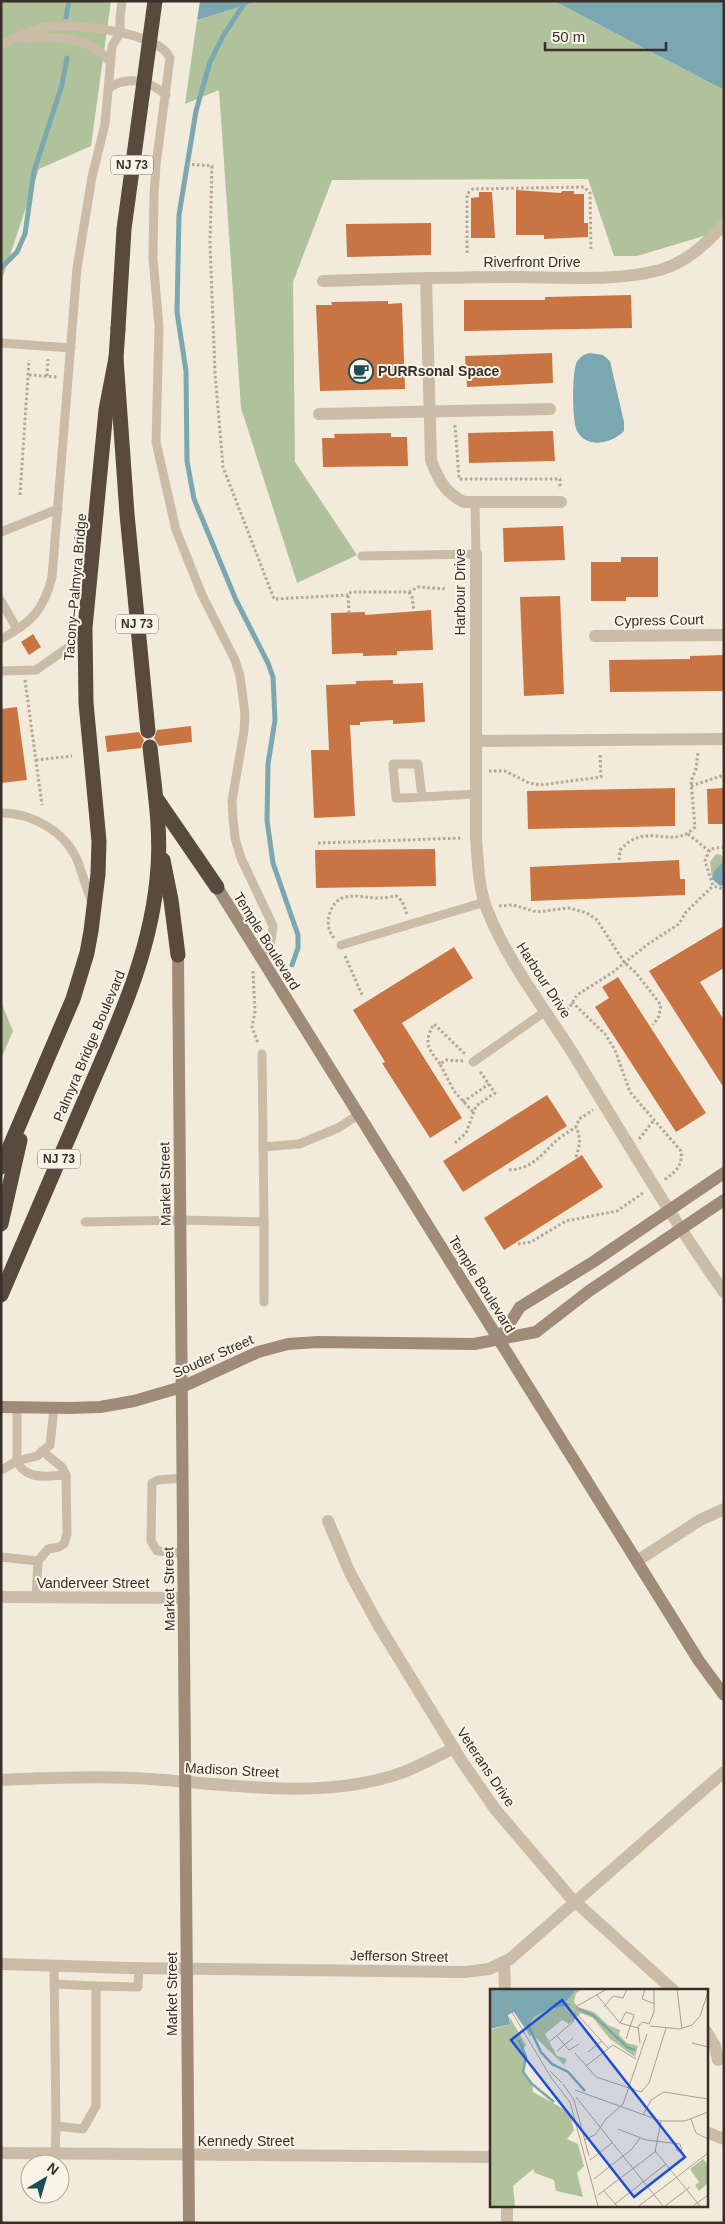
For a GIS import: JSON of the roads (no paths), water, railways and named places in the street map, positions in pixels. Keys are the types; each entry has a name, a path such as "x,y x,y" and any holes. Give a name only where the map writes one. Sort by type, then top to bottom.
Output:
{"highway":[{"name":"Tacony–Palmyra Bridge","path":"94,909 99,841 86,703 85,628 106,410 116,358 124,229 155,1"},
{"name":"Tacony–Palmyra Bridge","path":"116,358 127,514 148,731"},
{"name":"NJ 73","path":"150,747 156,798"},
{"name":"Palmyra Bridge Boulevard","path":"1,1295 133,985 145,945 155,895 158,840 156,798"},
{"path":"156,798 217,887"},
{"path":"158,840 171,900 178,955"},
{"name":"NJ 73","path":"1,1167 81,976 87,953 94,909"},
{"path":"1,1224 26,1107"}],"street":[{"name":"Riverfront Drive","path":"323,281 426,278 599,277 640,274 660,270 696,252 724,224"},
{"path":"426,278 431,460 436,473 452,496 464,502 561,502"},
{"path":"320,414 550,409"},
{"name":"Harbour Drive","path":"476,554 476,837 480,877 486,906 502,943 604,1103 680,1230 724,1292"},
{"name":"Cypress Court","path":"595,636 724,635"},
{"path":"476,741 724,739"},
{"name":"Temple Boulevard","path":"217,887 258,966 358,1115 699,1661 724,1696"},
{"name":"Market Street","path":"178,955 189,2223"},
{"path":"499,1340 520,1307 634,1235 669,1209 724,1173"},
{"path":"499,1340 536,1332 589,1291 724,1200"},
{"path":"576,1272 589,1291"},
{"name":"Souder Street","path":"1,1407 54,1408 100,1406 134,1401 182,1387 240,1359 273,1347 288,1344 318,1342 474,1344 499,1340"},
{"path":"637,1562 700,1520 724,1509"},
{"name":"Veterans Drive","path":"328,1521 360,1593 478,1785 514,1833 576,1903 672,1989"},
{"name":"Vanderveer Street","path":"1,1597 184,1598"},
{"name":"Madison Street","path":"1,1780 96,1777 185,1782 240,1788 360,1784 382,1779 416,1767 454,1748"},
{"name":"Jefferson Street","path":"1,1964 465,1972 490,1969 504,1962 576,1903 724,1772"},
{"path":"504,1962 505,1989"},
{"path":"708,2035 714,2046 716,2062"},
{"path":"708,2133 724,2139"},
{"name":"Kennedy Street","path":"1,2153 55,2154"},
{"name":"Kennedy Street","path":"70,2154 490,2157"},
{"path":"507,2206 507,2223"}],"lane":[{"path":"1,639 17,630 36,615 49,591 52,577 70,348 81,237 105,124 112,46 120,33 122,1"},
{"path":"1,44 20,38 39,28 74,26 120,33 162,46 168,53 170,63 156,165 154,195 154,258 158,327 156,442 176,530 196,581 235,660 240,676 245,714 244,731 232,801 235,838 241,858 273,926 272,941 258,966"},
{"path":"20,38 73,40 97,48 105,54 110,63"},
{"path":"109,88 118,82 144,82 155,85 166,95"},
{"path":"1,343 70,348"},
{"name":"Harbour Drive","path":"475,502 476,554"},
{"path":"1,532 58,510"},
{"path":"362,556 476,554"},
{"path":"1,601 17,630"},
{"path":"1,671 36,670 69,647 85,628"},
{"path":"422,797 418,764 392,764 396,798 422,797 476,794"},
{"path":"1,813 30,817 49,828 67,844 78,863 94,909"},
{"path":"341,945 486,906"},
{"path":"473,1062 546,1011"},
{"path":"262,1054 264,1302"},
{"path":"263,1147 300,1144 338,1128 358,1115"},
{"path":"86,1222 180,1220 264,1222"},
{"path":"17,1407 17,1461 21,1469 26,1474 66,1475"},
{"path":"1,1470 17,1461 37,1456 50,1445 54,1408"},
{"path":"36,1597 38,1560 48,1549 59,1547 67,1540 66,1475 62,1468 42,1451"},
{"path":"182,1478 158,1480 152,1483 151,1541 157,1551 183,1553"},
{"path":"1,1557 38,1560"},
{"path":"54,1965 55,2154"},
{"path":"54,1984 138,1987 139,1967"},
{"path":"56,2126 83,2129 96,2106 96,1986"}],"water":[{"path":"200,1 259,1 197,20"},
{"path":"554,1 724,1 724,90"},
{"path":"590,353 603,355 610,361 624,422 624,431 613,439 600,443 587,441 577,431 573,409 576,364 581,357"},
{"path":"724,861 724,885 720,886 712,879 714,871"}],"waterway":[{"path":"66,17 69,1"},
{"path":"246,1 223,36 210,62 196,111 179,215 177,312 186,371 187,461 194,499 236,600 268,663 273,677 275,720 268,764 267,820 273,863 298,935 298,948 292,965"},
{"path":"1,268 17,252 25,234 34,171 62,85 67,58"}],"place":[{"name":"PURRsonal Space","path":"361,371"}]}
